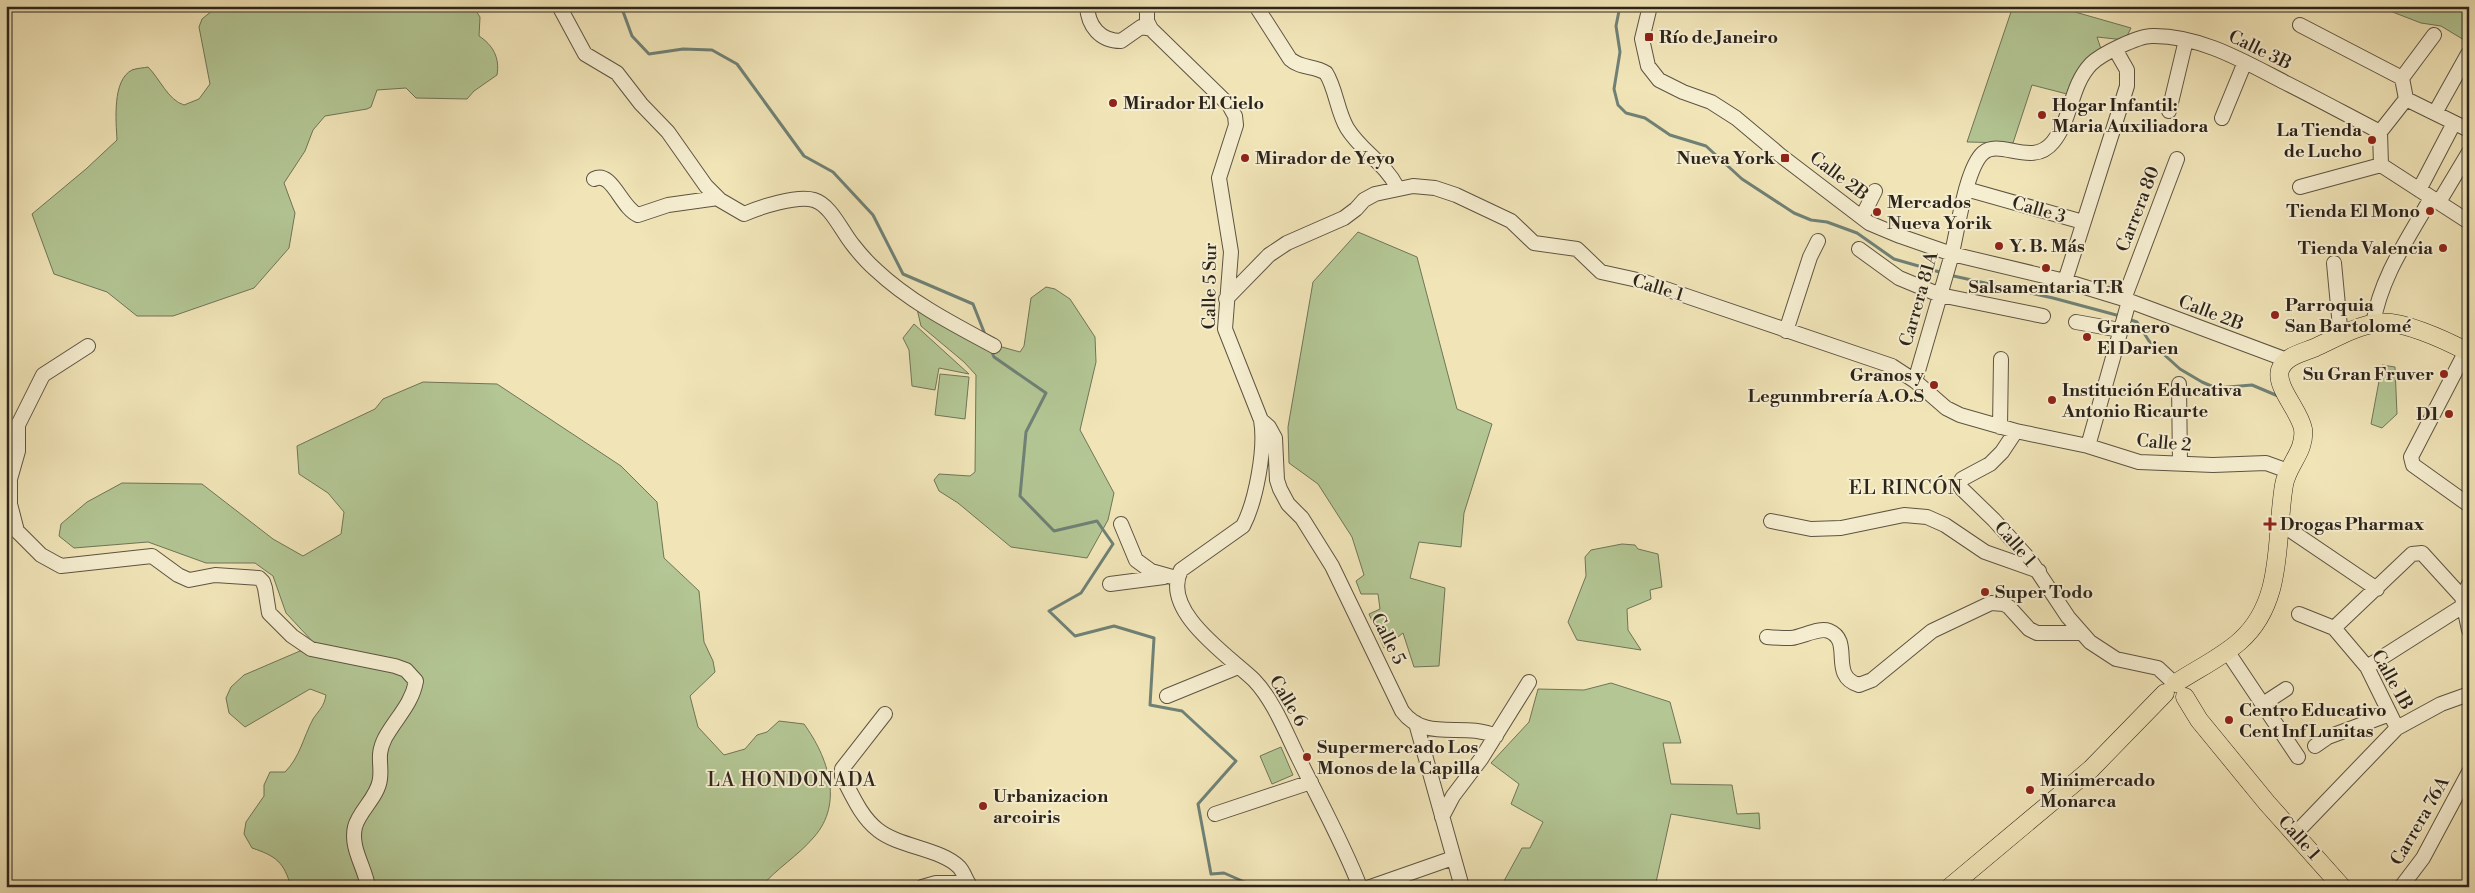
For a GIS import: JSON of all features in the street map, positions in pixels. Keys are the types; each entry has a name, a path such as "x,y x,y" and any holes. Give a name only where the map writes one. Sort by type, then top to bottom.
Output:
{"main road":[{"path":"1950,887 2091,769 2151,707 2247,634 2267,600 2275,574 2283,486 2288,471 2303,441 2300,418 2280,381 2280,370 2287,360 2373,324 2391,323 2406,326 2468,351"},
{"name":"Calle 1","path":"2175,688 2199,720 2342,887"}],"street":[{"path":"559,6 584,54 617,73 624,80 641,104 668,132 706,186 718,198 744,214 760,207 803,199 815,200 825,207 852,245 876,270 934,313 994,346"},
{"path":"1087,6 1092,25 1107,39 1121,41 1141,27 1151,29"},
{"path":"1147,6 1147,21 1151,29"},
{"path":"1256,6 1295,64 1326,73 1347,128 1361,146 1385,167 1397,187"},
{"name":"Calle 2B","path":"1650,6 1642,39 1648,66 1659,80 1666,85 1711,102 1730,114 1780,155 1862,217 1884,231 1952,254 2065,281 2124,313 2287,360"},
{"path":"2300,24 2402,78"},
{"name":"Calle 5 Sur","path":"1151,29 1229,105 1235,116 1236,125 1219,178 1230,240 1226,299 1226,335 1261,420"},
{"path":"2381,165 2380,132 2406,99 2402,78 2434,34"},
{"name":"Calle 3B","path":"2115,49 2151,35 2186,40 2218,50 2380,132"},
{"path":"2169,111 2186,40"},
{"path":"2065,281 2128,79 2127,70 2115,49"},
{"name":"Carrera 81A","path":"1915,381 1952,254 1966,189 1978,160 1988,149 1996,148 2030,154 2051,145 2058,136 2077,84 2091,64 2115,49"},
{"path":"2435,113 2468,54"},
{"path":"2222,118 2245,62"},
{"path":"2406,99 2469,130"},
{"path":"2373,324 2378,299 2392,264 2430,196 2454,122"},
{"path":"2430,196 2469,152"},
{"name":"Carrera 80","path":"2088,446 2124,313 2177,159"},
{"path":"2300,186 2381,165 2469,222"},
{"path":"594,179 603,177 607,179 622,202 638,215 668,205 718,198"},
{"name":"Calle 1","path":"1226,299 1274,251 1295,238 1344,218 1369,197 1397,187 1425,186 1450,192 1510,221 1534,243 1580,250 1601,272 1642,281 1892,366 1915,381 1951,410"},
{"name":"Calle 3","path":"1966,189 2083,222"},
{"path":"1862,217 1875,191"},
{"path":"1786,331 1810,257 1818,241"},
{"path":"1859,249 1899,278 1940,295 2043,316"},
{"path":"2334,263 2340,327 2343,335"},
{"name":"Calle 2B","path":"2076,322 2124,313"},
{"path":"88,346 42,375 18,425 18,452 10,479 10,504 17,531 41,556 61,566 152,556 178,575 189,580 215,575 259,578 265,588 269,613 292,636 311,649 346,654 406,670 416,681 412,698 385,739 378,758 380,780 355,826 356,851 366,873 368,887"},
{"path":"2468,351 2411,457 2413,464 2469,505"},
{"path":"2000,427 2001,358"},
{"path":"2179,384 2180,464"},
{"name":"Calle 2","path":"1951,410 2000,427 2088,446 2139,462 2180,464 2266,463 2288,471"},
{"path":"1110,584 1173,577 1243,526 1248,517 1261,452 1261,420"},
{"name":"Calle 5","path":"1261,420 1269,427 1275,438 1277,480 1284,496 1302,518 1332,566 1349,606 1386,677 1394,699 1408,720 1416,723"},
{"name":"Calle 1","path":"2016,431 2002,452 1990,464 1961,481 1960,485 1963,490 1994,520 2040,572 2081,633 2110,657 2151,666 2175,688"},
{"path":"1771,521 1811,529 1841,528 1904,515 1928,517 1945,525 1985,552 2040,572"},
{"path":"1121,524 1136,560 1151,571 1173,577"},
{"path":"2281,524 2377,589"},
{"path":"2299,614 2334,628 2412,554 2422,553 2465,594 2469,630"},
{"name":"Calle 6","path":"1173,577 1178,595 1189,616 1207,639 1262,690 1349,857 1360,887"},
{"path":"2367,667 2465,594"},
{"path":"1767,637 1791,638 1822,630 1829,631 1839,640 1844,675 1848,680 1859,685 1872,680 1932,631 1991,603 2004,604 2009,607 2031,631 2037,633 2081,633"},
{"name":"Calle 1B","path":"2334,628 2367,667 2398,728"},
{"path":"2227,650 2298,757"},
{"path":"1167,696 1238,666"},
{"path":"1442,817 1453,796 1496,736 1529,682"},
{"path":"2263,704 2286,689"},
{"path":"2295,834 2398,728 2441,704 2469,694"},
{"path":"885,714 842,769 842,776 865,818 879,832 916,849 951,861 959,868 970,885"},
{"path":"2315,746 2328,737 2390,714"},
{"path":"1416,723 1429,730 1479,730 1496,736"},
{"path":"1416,723 1462,887"},
{"name":"Carrera 76A","path":"2401,887 2424,858 2469,772"},
{"path":"1215,814 1310,782"},
{"path":"1370,887 1453,858"},
{"path":"922,887 936,883 970,885"}],"green space":[{"path":"218,6 473,6 480,17 479,36 494,52 498,69 497,75 474,91 467,99 416,98 406,88 377,90 371,107 367,109 325,116 313,130 305,151 284,183 295,213 289,248 254,288 173,316 137,316 107,292 54,274 32,214 86,169 117,140 116,112 118,92 121,82 132,70 148,67 173,99 184,105 199,99 210,84 199,27 202,19"},
{"path":"2013,6 2069,6 2075,12 2131,28 2125,40 2097,37 2102,52 2067,94 2032,85 2013,143 1967,142"},
{"path":"2377,6 2469,6 2469,43 2441,26 2421,23"},
{"path":"1358,232 1417,257 1457,409 1492,424 1464,513 1461,547 1419,542 1410,578 1445,588 1439,666 1414,667 1403,633 1384,648 1369,614 1380,609 1378,594 1361,594 1356,581 1364,575 1352,537 1318,484 1289,463 1288,427 1313,282"},
{"path":"1046,287 1055,289 1070,299 1095,337 1096,362 1080,430 1114,493 1108,520 1087,558 1011,547 958,503 939,491 934,480 939,474 970,476 975,472 976,375 964,362 921,326 917,309 1002,347 1020,352 1024,346 1031,298"},
{"path":"914,324 969,374 939,368 935,390 912,386 909,350 903,338"},
{"path":"2382,365 2395,367 2397,414 2382,428 2371,424"},
{"path":"940,374 969,377 965,419 935,415"},
{"path":"423,382 497,384 621,466 657,502 664,558 699,591 704,642 713,661 715,672 690,696 698,727 724,755 745,749 757,735 767,732 779,721 804,724 813,737 826,765 830,795 828,810 823,824 808,844 761,887 291,887 285,871 278,861 252,848 244,834 246,822 264,796 264,785 270,772 285,772 290,766 298,754 313,719 323,705 326,695 310,689 245,727 229,713 226,698 231,687 244,675 300,651 314,654 314,643 286,613 273,576 255,563 206,563 148,542 74,548 59,536 61,524 87,502 122,483 202,484 273,539 303,556 341,534 344,512 328,493 299,474 297,446 375,409 383,399"},
{"path":"1622,544 1635,545 1638,549 1658,554 1662,587 1650,590 1651,599 1627,609 1628,630 1641,650 1577,640 1568,622 1586,576 1585,557 1591,550"},
{"path":"1611,683 1670,702 1681,743 1663,743 1671,784 1732,785 1737,814 1759,813 1760,829 1671,814 1655,887 1505,887 1504,881 1522,848 1530,848 1543,822 1511,804 1519,784 1491,763 1529,722 1538,689 1584,690"},
{"path":"1281,747 1293,775 1272,784 1260,756"}],"waterway":[{"path":"621,6 632,36 649,54 683,49 712,50 737,64 804,156 833,172 873,215 903,274 973,304 986,337"},
{"path":"1620,6 1616,26 1620,52 1614,89 1618,105 1626,113 1645,118 1670,135 1706,146 1742,179 1794,213 1811,220 1827,222 1857,233 1894,259 1943,273"},
{"path":"1949,275 2053,298 2120,316"},
{"path":"2128,319 2137,322 2149,341 2180,369 2202,382 2216,388 2252,385 2278,396"},
{"path":"991,350 994,357 1046,393 1026,432 1020,496 1054,531 1097,521 1113,544 1081,593 1049,611 1075,636 1114,626 1154,638 1150,705 1182,711 1236,761 1198,804 1211,874 1224,873 1256,887"}],"place":[{"name":"Río de Janeiro","path":"1649,37"},
{"name":"Mirador El Cielo","path":"1113,103"},
{"name":"Hogar Infantil: Maria Auxiliadora","path":"2042,115"},
{"name":"La Tienda de Lucho","path":"2372,140"},
{"name":"Mirador de Yeyo","path":"1245,158"},
{"name":"Nueva York","path":"1785,158"},
{"name":"Tienda El Mono","path":"2430,211"},
{"name":"Mercados Nueva Yorik","path":"1877,212"},
{"name":"Y. B. Más","path":"1999,246"},
{"name":"Tienda Valencia","path":"2443,248"},
{"name":"Salsamentaria T.R","path":"2046,268"},
{"name":"Parroquia San Bartolomé","path":"2275,315"},
{"name":"Granero El Darien","path":"2087,337"},
{"name":"Su Gran Fruver","path":"2444,374"},
{"name":"Granos y Legunmbrería A.O.S","path":"1934,385"},
{"name":"Institución Educativa Antonio Ricaurte","path":"2052,400"},
{"name":"D1","path":"2449,414"},
{"name":"Drogas Pharmax","path":"2270,524"},
{"name":"Super Todo","path":"1985,592"},
{"name":"Centro Educativo Cent Inf Lunitas","path":"2229,720"},
{"name":"Supermercado Los Monos de la Capilla","path":"1307,757"},
{"name":"Minimercado Monarca","path":"2030,790"},
{"name":"Urbanizacion arcoiris","path":"983,806"}],"district":[{"name":"EL RINCÓN","path":"1906,488"},
{"name":"LA HONDONADA","path":"792,780"}]}
